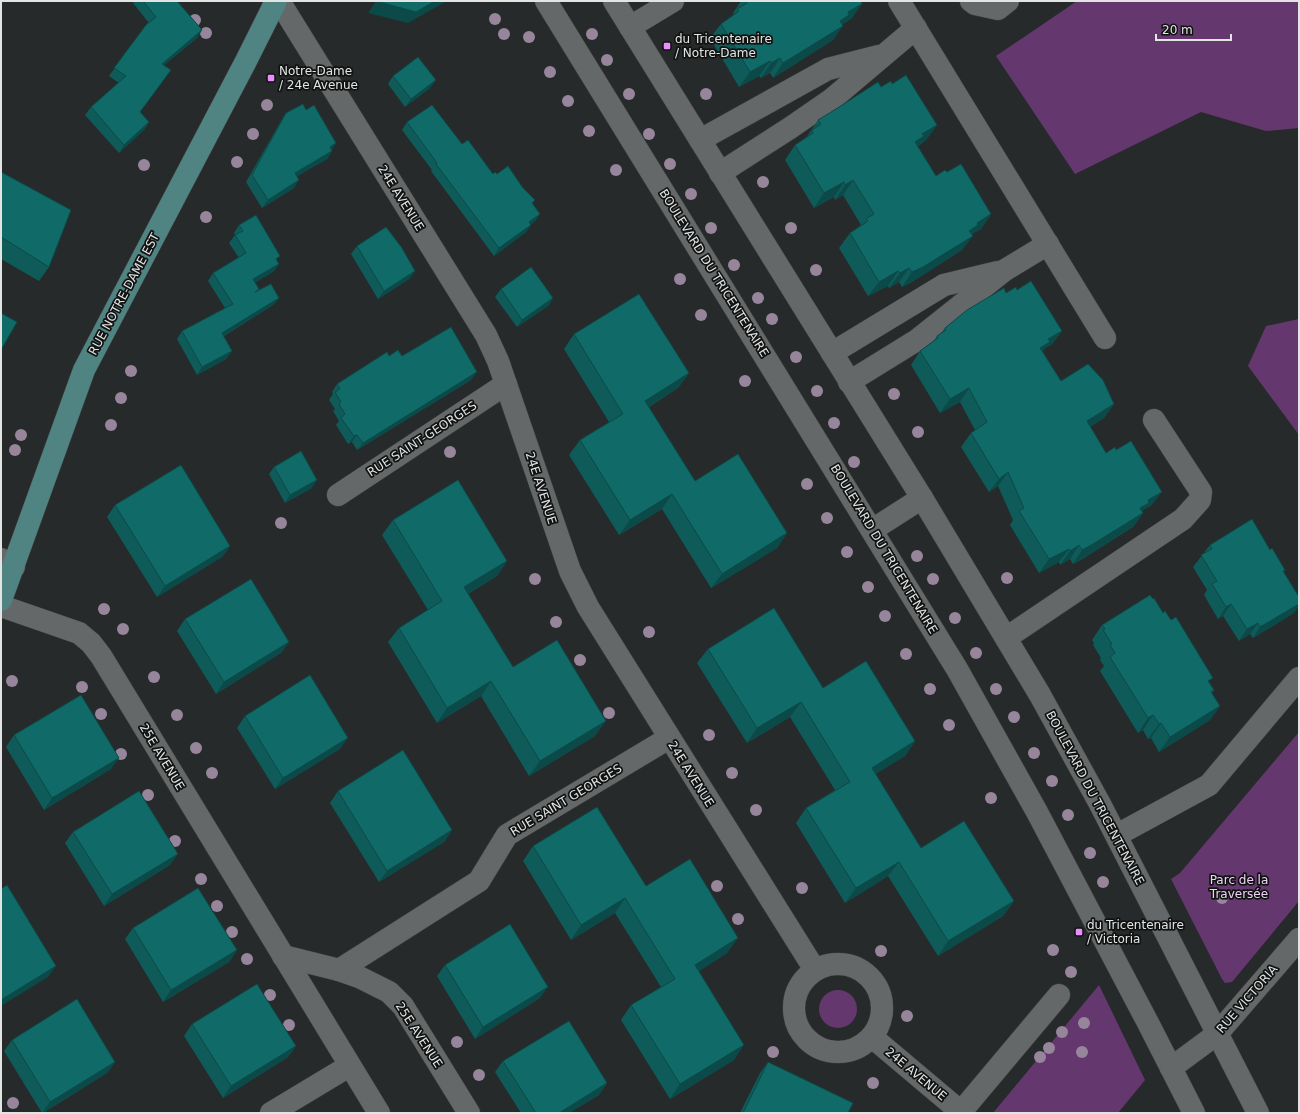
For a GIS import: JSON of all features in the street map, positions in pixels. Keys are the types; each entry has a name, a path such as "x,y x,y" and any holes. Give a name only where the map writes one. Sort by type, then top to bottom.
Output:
{"main road":[{"name":"RUE NOTRE-DAME EST","path":"1,600 7,563 84,370 278,1"}],"street":[{"name":"24E AVENUE","path":"278,1 486,335 498,361 570,571 588,607 815,970"},
{"name":"BOULEVARD DU TRICENTENAIRE","path":"546,1 957,669 1037,812 1194,1113"},
{"name":"BOULEVARD DU TRICENTENAIRE","path":"614,1 922,498 1040,695 1117,835 1258,1113"},
{"path":"630,28 673,1"},
{"path":"899,1 1105,338"},
{"path":"971,1 975,4 998,9 1008,1"},
{"path":"720,173 832,99 916,28"},
{"path":"700,140 828,69 884,55"},
{"path":"850,382 917,340 1005,270 1048,244"},
{"path":"832,353 944,285 1005,270"},
{"name":"RUE SAINT-GEORGES","path":"338,495 506,384"},
{"path":"1006,638 1183,519 1200,500 1201,492 1154,420"},
{"path":"872,530 922,498"},
{"name":"25E AVENUE","path":"1,606 79,633 91,643 101,656 378,1113"},
{"path":"1117,835 1209,785 1299,678"},
{"name":"RUE SAINT GEORGES","path":"339,970 479,881 507,835 669,738"},
{"name":"RUE VICTORIA","path":"1171,1068 1218,1034 1299,939"},
{"name":"25E AVENUE","path":"283,956 339,970 389,992 403,1006 469,1113"},
{"path":"841,964 855,967 866,974 875,985 881,998 882,1011 879,1025 872,1037 860,1046 845,1052 830,1052 816,1046 804,1037 796,1024 793,1009 796,993 803,980 815,970 827,965 841,964"},
{"path":"961,1112 1059,995"},
{"name":"24E AVENUE","path":"872,1037 961,1112"},
{"path":"272,1113 349,1066"}],"green space":[{"path":"1077,1 1299,1 1299,128 1266,131 1201,112 1075,174 996,56"},
{"path":"1299,319 1299,435 1248,366 1266,326"},
{"name":"Parc de la Traversée","path":"1299,732 1299,901 1232,982 1225,983 1171,879 1180,873"},
{"path":"1099,985 1145,1080 1118,1113 993,1113"},
{"path":"834,990 842,990 849,993 854,998 857,1009 854,1020 849,1025 842,1028 834,1028 827,1025 822,1020 819,1013 819,1005 822,998 827,993"}],"building":[{"path":"143,1 177,1 202,30 162,64 171,70 140,112 149,122 124,145 91,107 126,76 114,68 146,25 156,17"},
{"path":"376,1 435,1 416,12"},
{"path":"746,1 861,1 862,4 848,12 849,15 840,21 843,26 783,63 780,58 771,63 770,61 750,72 721,24 739,11 737,9 747,3"},
{"path":"418,57 436,80 411,99 393,76"},
{"path":"906,75 937,125 922,134 924,136 915,142 936,176 945,170 947,172 961,164 991,214 977,223 978,225 969,231 973,236 923,267 912,272 909,268 900,273 898,271 879,282 850,233 868,221 866,219 874,214 853,180 845,185 844,182 824,193 795,145 813,133 812,130 821,124 818,120 878,82 881,87 891,81 892,84"},
{"path":"303,104 306,110 314,105 336,143 330,147 332,151 295,173 299,180 268,200 252,175 286,113"},
{"path":"432,105 462,144 468,140 493,174 495,172 497,174 508,166 523,188 535,200 532,203 540,214 529,222 531,225 499,248 436,164 437,163 407,122"},
{"path":"1,172 71,210 49,267 1,237"},
{"path":"256,215 280,256 276,259 279,264 253,279 259,289 255,292 271,284 279,298 222,333 232,351 202,367 182,331 233,304 213,273 246,253 235,235 243,231 239,225"},
{"path":"386,227 402,248 415,271 384,291 357,246"},
{"path":"531,267 553,298 522,320 501,289"},
{"path":"1031,281 1062,331 1048,339 1050,342 1040,348 1061,381 1088,364 1103,380 1114,404 1087,421 1106,453 1115,447 1116,450 1131,441 1162,492 1148,500 1149,503 1140,508 1143,513 1093,544 1082,550 1079,545 1070,551 1069,549 1049,559 1019,511 1024,508 1008,472 999,479 971,433 987,422 969,388 950,399 920,351 938,338 937,336 946,330 945,328 967,310 1004,288 1006,293 1016,287 1017,290"},
{"path":"639,294 689,373 645,401 695,481 738,454 787,533 722,574 672,494 630,520 580,440 623,414 574,334"},
{"path":"1,313 17,322 1,350"},
{"path":"451,327 477,372 363,443 357,435 354,436 341,418 345,414 339,404 341,402 335,392 340,389 337,384 387,352 389,356 398,350 402,356"},
{"path":"301,451 317,480 290,495 274,467"},
{"path":"181,465 230,546 165,586 115,505"},
{"path":"458,480 507,561 464,587 513,667 557,640 606,721 540,761 491,681 447,708 399,628 442,601 393,520"},
{"path":"1252,519 1270,550 1272,548 1285,570 1283,571 1299,597 1299,604 1260,627 1258,623 1247,629 1231,604 1226,607 1212,584 1217,581 1201,555 1212,549 1210,545"},
{"path":"251,579 289,642 224,682 185,619"},
{"path":"1150,595 1153,599 1154,598 1163,613 1165,611 1171,620 1176,617 1213,678 1208,681 1214,690 1211,692 1220,706 1170,737 1161,723 1159,724 1153,715 1148,718 1110,657 1115,653 1102,625"},
{"path":"774,608 823,688 866,661 915,741 872,768 921,848 964,821 1014,901 948,941 899,862 856,888 806,808 850,782 801,702 757,728 708,649"},
{"path":"310,675 348,738 283,778 245,716"},
{"path":"81,695 119,758 52,798 14,735"},
{"path":"403,750 452,830 387,871 338,791"},
{"path":"139,791 178,854 112,894 73,832"},
{"path":"597,807 646,886 690,859 738,938 695,965 744,1045 680,1084 631,1005 675,979 625,898 581,925 533,846"},
{"path":"7,885 56,966 1,1000 1,889"},
{"path":"198,888 237,950 171,990 133,928"},
{"path":"510,924 548,987 483,1027 445,965"},
{"path":"257,984 296,1046 231,1086 192,1024"},
{"path":"77,999 115,1062 50,1102 12,1040"},
{"path":"569,1021 607,1083 559,1113 536,1113 503,1061"},
{"path":"768,1062 853,1103 848,1113 743,1113"}],"place":[{"name":"du Tricentenaire / Notre-Dame","path":"667,46"},
{"name":"Notre-Dame / 24e Avenue","path":"271,78"},
{"name":"du Tricentenaire / Victoria","path":"1079,932"}]}
